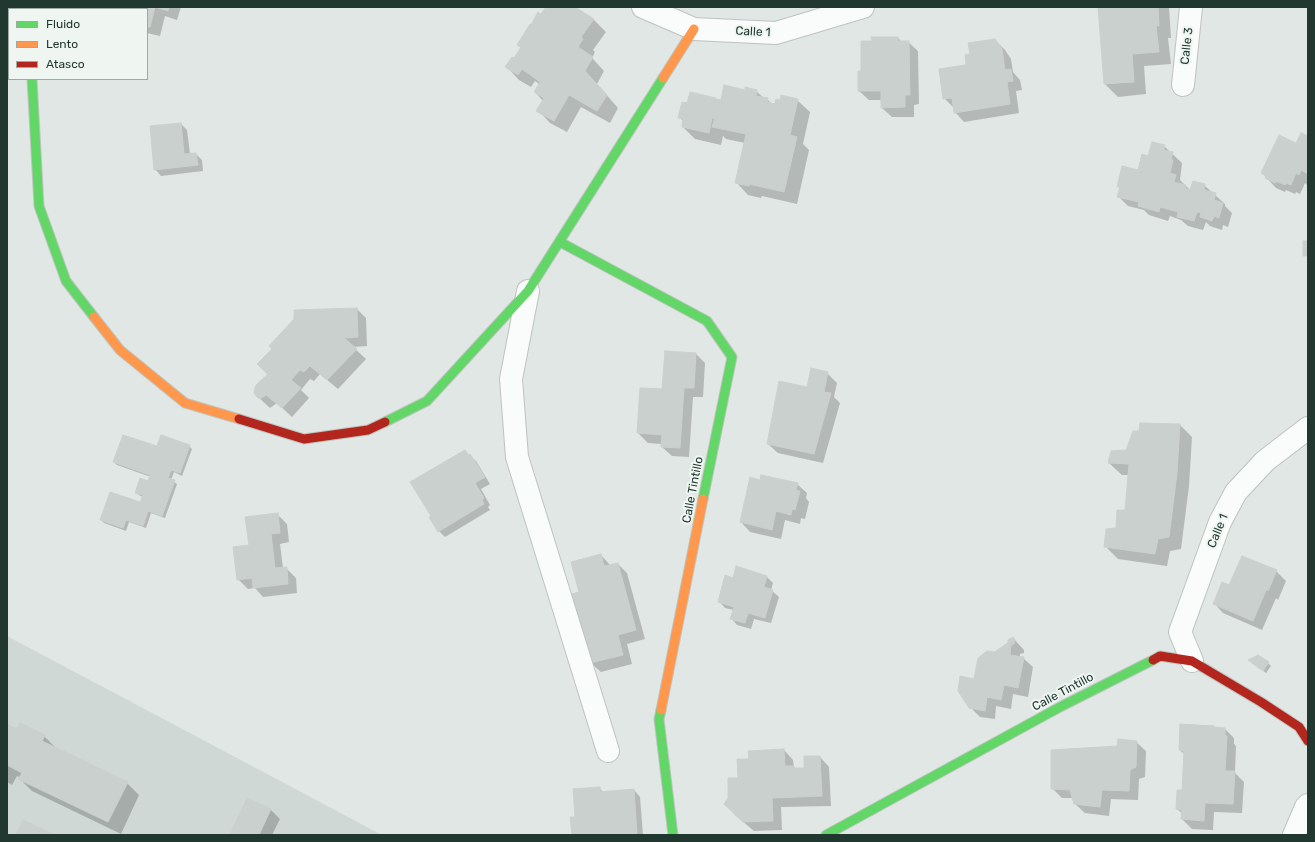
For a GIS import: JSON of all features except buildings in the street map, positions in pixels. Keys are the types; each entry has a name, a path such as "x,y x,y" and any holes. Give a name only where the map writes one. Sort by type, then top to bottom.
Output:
{"street":[{"name":"Calle 1","path":"643,7 694,29 776,33 863,7"},
{"name":"Calle 3","path":"1183,85 1191,7"},
{"path":"32,80 39,206 66,281 120,350 185,403 304,439 368,430 427,401 528,291 694,29"},
{"name":"Calle Tintillo","path":"560,242 707,321 732,357 659,719 673,835"},
{"path":"528,291 511,380 517,457 608,750"},
{"name":"Calle 1","path":"1192,661 1180,632 1220,522 1236,492 1265,461 1308,428"},
{"name":"Calle Tintillo","path":"826,835 1060,707 1160,656 1192,661 1261,702 1298,727 1308,741"},
{"path":"1294,835 1308,805"}],"shaded area":[{"path":"7,636 382,835 7,835"}],"traffic: fast":[{"path":"385,422 427,401 528,291 663,78"},
{"path":"32,80 39,206 66,281 94,317"},
{"path":"560,242 707,321 732,357 703,499"},
{"path":"826,835 1060,707 1153,660"},
{"path":"661,710 659,719 673,835"}],"traffic: slow":[{"path":"663,78 694,29"},
{"path":"94,317 120,350 185,403 239,419"},
{"path":"661,710 703,499"}],"traffic: jam":[{"path":"239,419 304,439 368,430 385,422"},
{"path":"1153,660 1160,656 1192,661 1261,702 1299,727 1308,741"}]}
